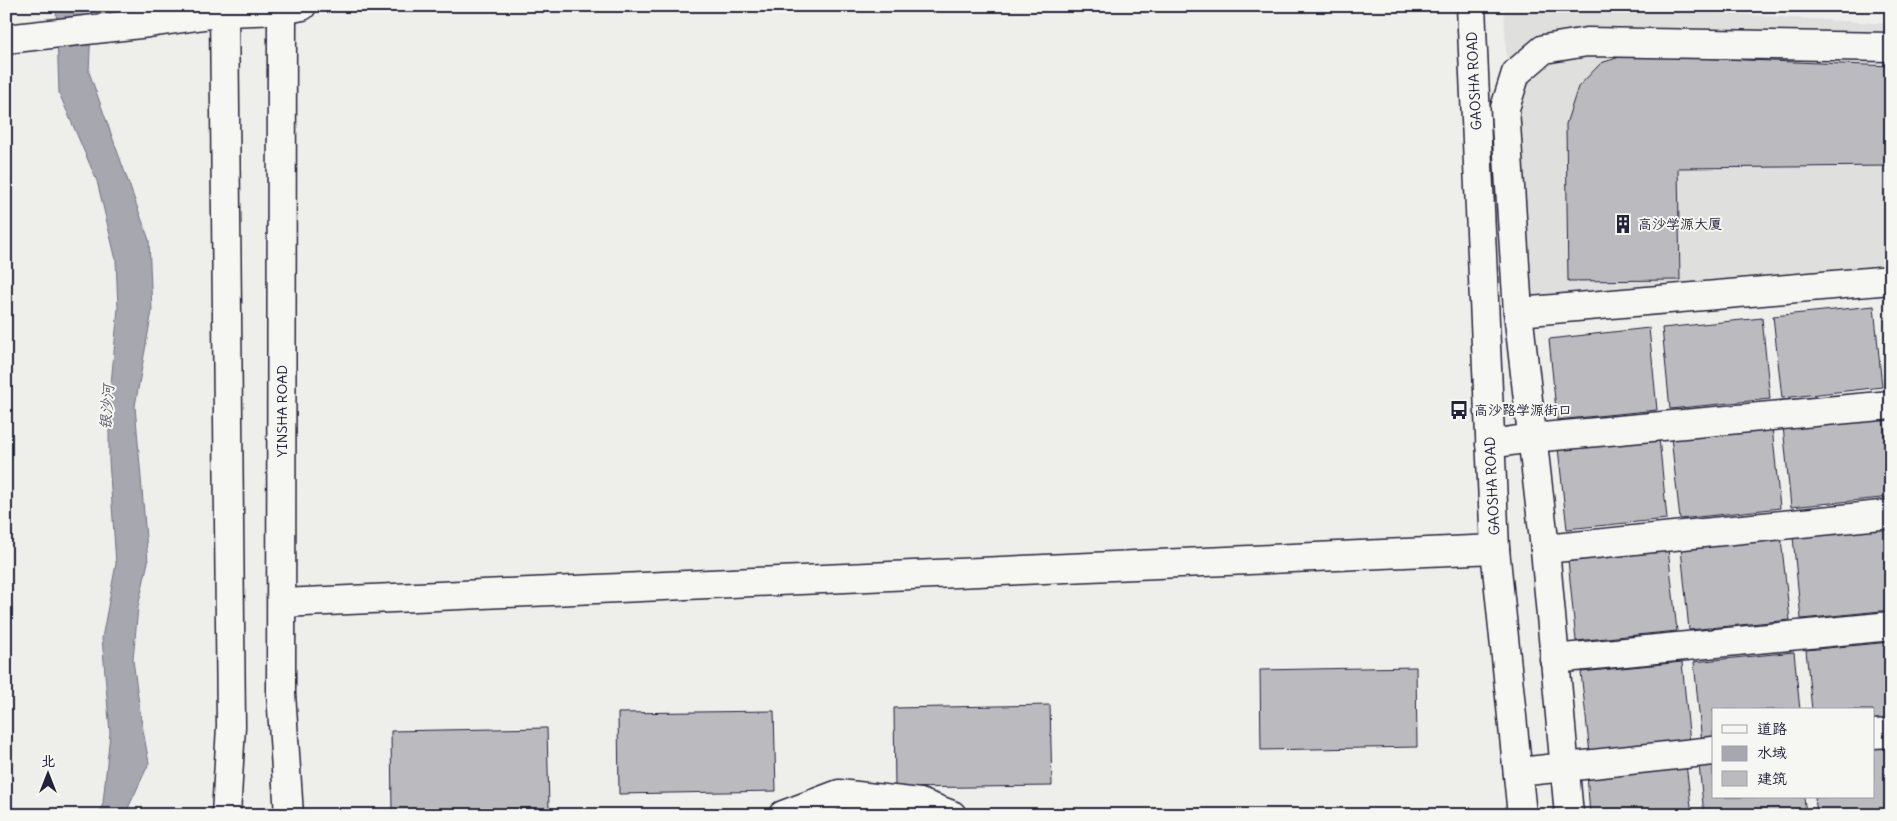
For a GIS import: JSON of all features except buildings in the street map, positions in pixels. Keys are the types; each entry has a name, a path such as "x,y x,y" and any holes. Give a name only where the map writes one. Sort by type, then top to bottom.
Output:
{"street":[{"name":"GAOSHA ROAD","path":"1471,6 1495,550 1522,815"},
{"path":"10,38 149,23 224,9 289,7"},
{"name":"YINSHA ROAD","path":"289,7 281,693 289,815"},
{"path":"224,9 231,726 226,815"},
{"path":"1569,815 1544,549 1518,312 1505,108 1516,73 1544,49 1587,42 1891,47"},
{"path":"1518,312 1891,280"},
{"path":"1490,444 1532,438 1891,405"},
{"path":"1544,549 1891,514"},
{"path":"282,603 1495,550"},
{"path":"1554,659 1891,626"},
{"path":"1874,734 1891,732"},
{"path":"1518,772 1712,751"},
{"path":"783,815 839,794 920,804 952,815"}],"shaded area":[{"name":"高沙学源大厦","path":"1504,6 1606,6 1891,24 1891,282 1518,312"}],"water":[{"path":"56,6 92,6 89,72 149,240 152,311 135,406 148,562 138,607 133,660 149,763 129,806 128,815 99,815 103,803 110,733 102,638 116,564 109,460 109,406 118,308 116,260 97,181 59,93"}],"place":[{"name":"高沙学源大厦","path":"1623,224"},
{"name":"高沙路学源街口","path":"1459,410"}],"water label":[{"name":"银沙河","path":"107,407"}]}
